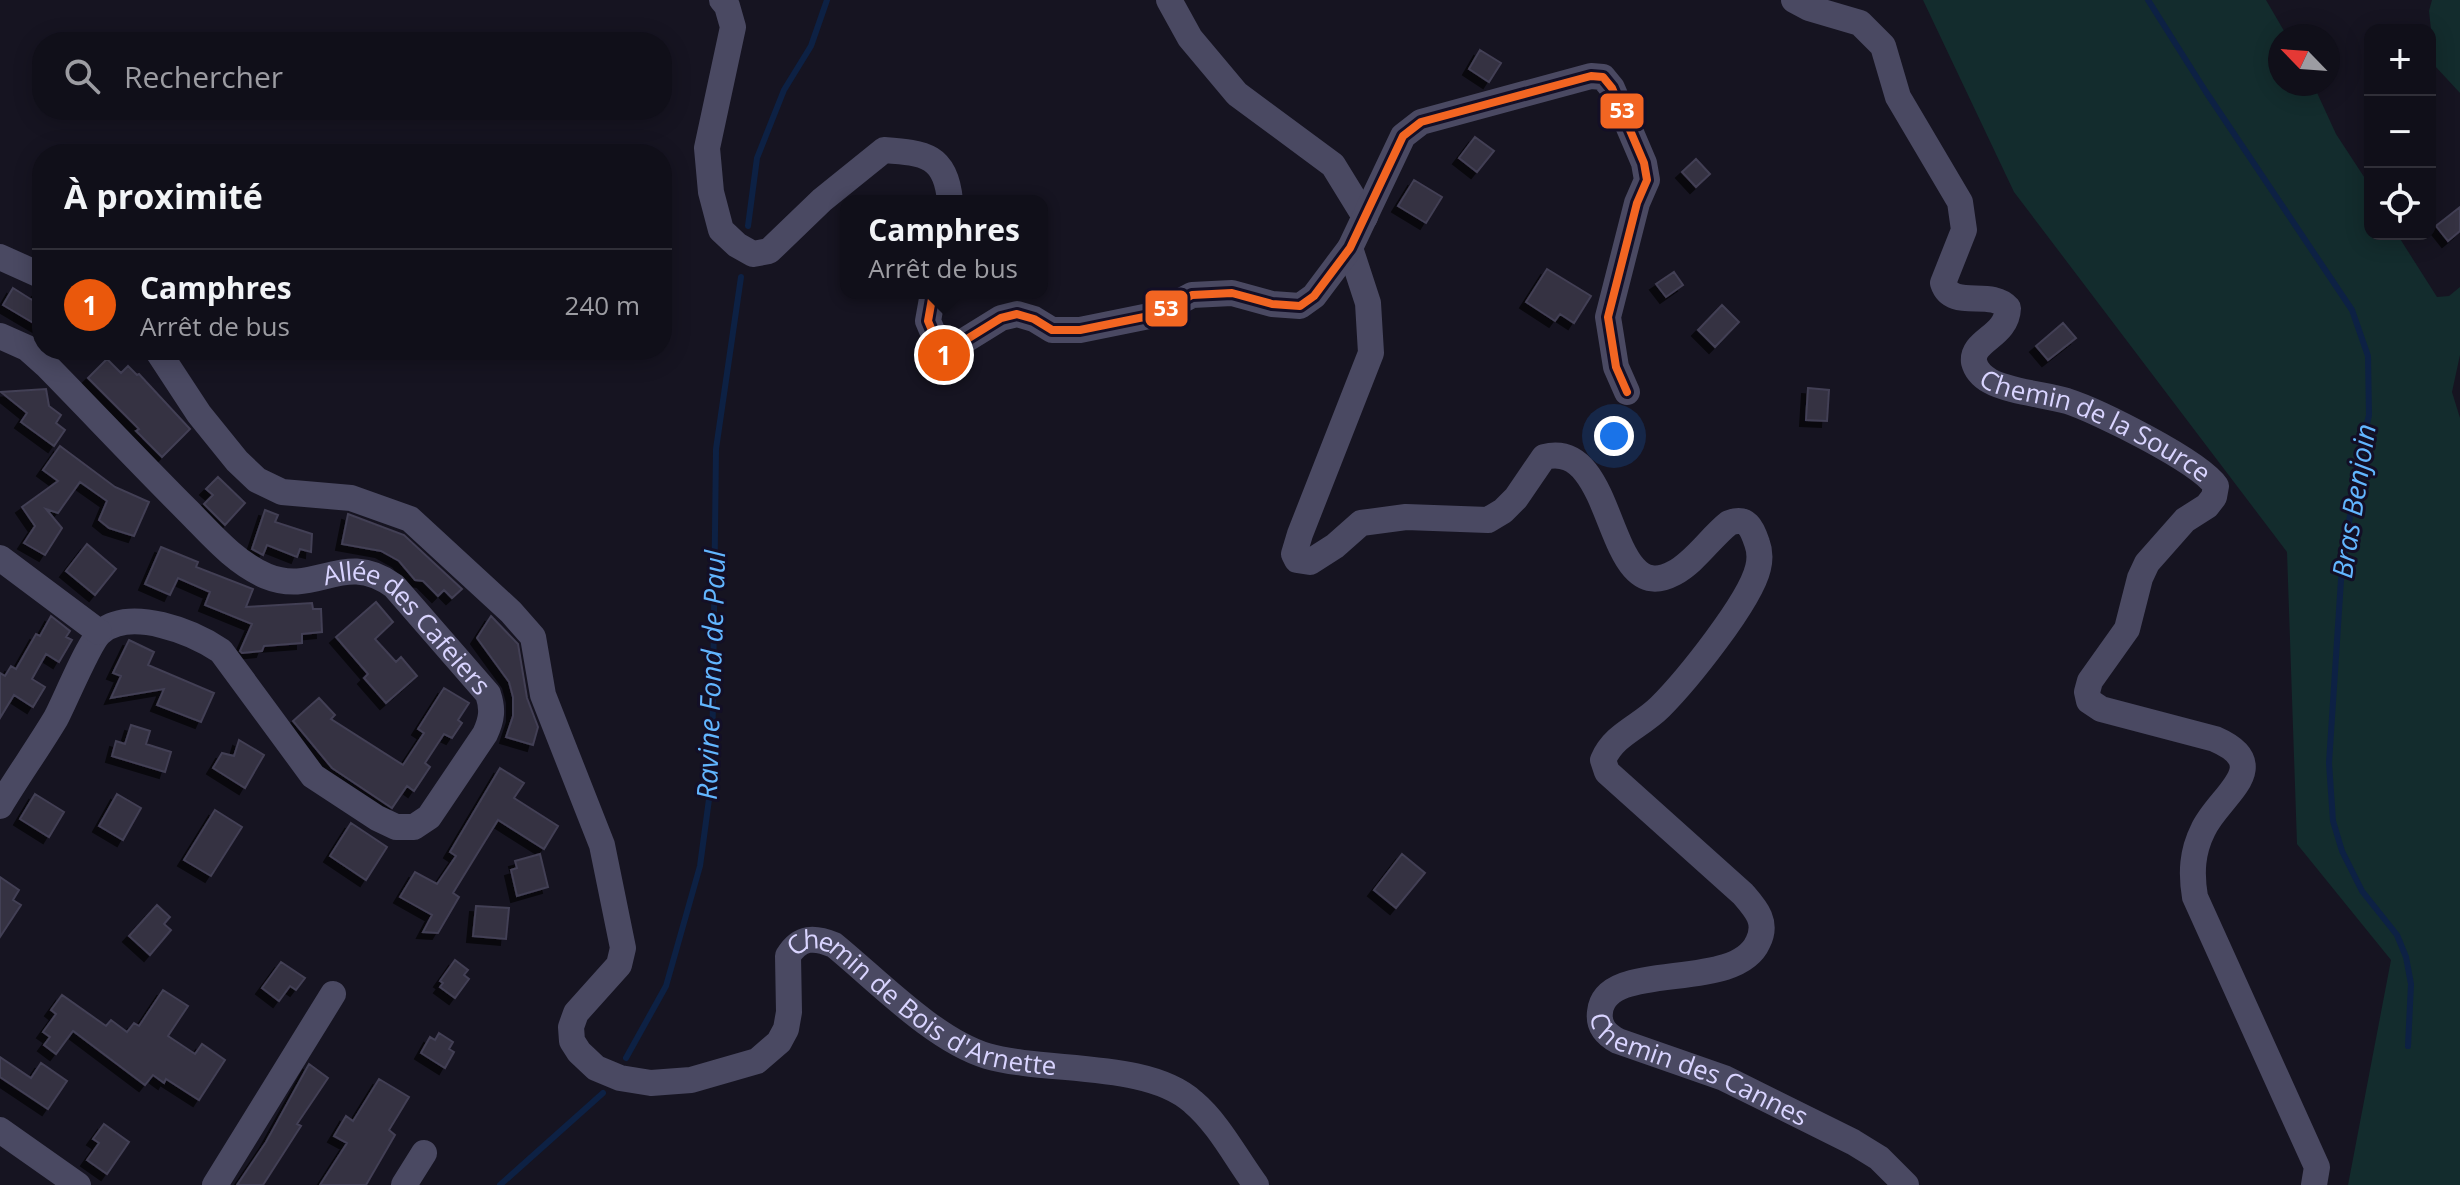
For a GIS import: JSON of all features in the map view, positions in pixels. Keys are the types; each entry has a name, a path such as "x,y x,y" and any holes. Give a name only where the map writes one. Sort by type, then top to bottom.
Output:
{"street":[{"path":"722,0 733,27 707,148 711,192 721,230 737,245 753,254 769,251 822,200 884,150 917,153 936,163 948,177 950,195"},
{"path":"1169,0 1190,38 1237,94 1333,165 1365,217"},
{"name":"Chemin de la Source","path":"1794,0 1809,8 1860,23 1883,46 1898,97 1960,202 1964,230 1943,283 1946,292 1953,296 1994,298 2008,308 2004,326 1986,339 1975,356 1974,364 1979,372 1992,382 2070,402 2117,421 2203,472 2216,486 2214,497 2207,506 2185,520 2147,563 2127,629 2090,681 2087,692 2089,701 2101,709 2215,739 2239,754 2244,768 2237,787 2216,807 2202,830 2194,854 2192,877 2195,897 2317,1167 2314,1185"},
{"path":"932,299 928,321 936,340 959,344 1001,318 1017,314 1034,319 1052,330 1080,330 1154,315 1192,295 1232,293 1272,304 1300,306 1314,296 1350,248 1403,136 1421,122 1591,76 1603,77 1612,88 1644,163 1647,180 1637,203 1608,317 1616,367 1627,392"},
{"name":"Chemin des Cannes","path":"1350,248 1368,303 1371,353 1300,534 1294,554 1297,560 1310,562 1335,546 1361,523 1406,517 1488,520 1516,498 1544,457 1554,454 1564,456 1588,473 1627,562 1640,575 1655,579 1673,574 1729,523 1738,519 1752,528 1760,559 1758,571 1737,612 1660,708 1608,747 1603,760 1607,772 1743,894 1758,912 1762,925 1761,937 1744,960 1724,969 1635,982 1618,988 1603,1003 1600,1020 1605,1032 1618,1041 1724,1078 1867,1150 1906,1185"},
{"path":"0,257 32,271"},
{"name":"Allée des Cafeiers","path":"0,336 32,352"},
{"name":"Allée des Cafeiers","path":"40,360 179,502 234,556 251,568 287,582 365,570 394,586 488,694 493,708 491,722 429,817 414,827 396,827 313,776 229,658 212,644 136,620 120,622 99,632"},
{"name":"Chemin de Bois d'Arnette","path":"164,360 199,414 237,461 257,480 282,492 351,498 410,519 511,612 533,637 543,695 602,845 623,948 619,965 576,1013 571,1027 572,1041 596,1068 620,1078 651,1083 691,1080 757,1061 769,1052 786,1029 789,1012 788,956 800,942 818,938 834,945 960,1045 986,1055 1033,1065 1126,1075 1169,1086 1192,1100 1207,1116 1256,1185"},
{"path":"0,558 99,632 56,716 0,806"},
{"path":"215,1185 333,994"},
{"path":"0,1130 49,1177 78,1185"},
{"path":"404,1185 424,1153"}],"green space":[{"path":"1923,0 2266,0 2280,24 2268,24 2268,96 2319,96 2336,134 2364,177 2364,240 2401,240 2437,297 2449,296 2460,287 2460,355 2452,392 2460,418 2460,1185 2348,1185 2391,960 2297,844 2287,552 2014,192"},
{"path":"2432,0 2460,0 2460,93 2436,67 2436,24 2430,24"}],"building":[{"path":"1480,50 1501,63 1489,82 1469,69"},
{"path":"1475,137 1494,151 1477,172 1459,158"},
{"path":"1696,159 1710,174 1696,187 1682,172"},
{"path":"1414,180 1442,197 1426,223 1398,206"},
{"path":"2460,207 2460,231 2448,241 2436,226"},
{"path":"1547,269 1591,296 1574,323 1560,314 1555,321 1526,302"},
{"path":"1674,272 1683,285 1666,297 1656,284"},
{"path":"13,288 32,300 32,322 3,305"},
{"path":"1722,305 1739,322 1715,347 1698,330"},
{"path":"2063,323 2076,338 2048,360 2036,346"},
{"path":"106,360 121,373 128,366 190,429 162,457 88,378"},
{"path":"1808,388 1829,390 1827,421 1806,420"},
{"path":"46,389 49,406 61,415 56,423 65,430 54,446 21,422 27,413 1,392"},
{"path":"60,446 115,487 149,502 134,536 109,528 99,520 107,501 80,482 58,513 46,509 62,528 45,555 24,543 35,526 22,507 58,481 43,470"},
{"path":"218,477 245,503 225,525 204,504 213,495 206,489"},
{"path":"265,510 278,515 275,522 312,534 311,552 300,549 297,557 267,545 263,555 252,549"},
{"path":"348,514 404,535 462,589 452,598 444,590 438,596 423,581 415,580 399,561 381,551 342,544"},
{"path":"87,544 116,569 95,595 66,571"},
{"path":"161,547 198,562 196,567 253,589 246,607 312,603 313,609 321,609 322,632 302,634 302,643 264,646 262,651 242,653 240,651 252,624 205,605 210,592 178,578 170,595 145,584"},
{"path":"376,602 393,622 375,639 396,662 401,657 417,676 386,703 364,678 368,674 336,637"},
{"path":"51,616 70,631 66,637 72,640 59,662 46,654 32,679 45,687 33,707 14,695 0,718 0,673 5,676 11,666 16,669 36,634 40,636"},
{"path":"491,616 518,644 527,698 538,727 533,745 506,737 513,716 509,682 477,638"},
{"path":"129,640 154,652 148,665 214,693 201,722 157,705 164,689 111,698 121,676 113,673"},
{"path":"444,688 469,703 458,720 462,723 452,738 444,734 425,763 430,767 414,791 407,786 392,808 332,768 293,721 319,698 335,715 331,719 403,765 424,733 418,729"},
{"path":"131,725 150,731 146,744 171,752 165,772 112,756 116,741 125,744"},
{"path":"239,740 264,755 245,788 213,768 222,753 234,756"},
{"path":"500,768 524,783 514,798 558,826 544,849 498,820 453,893 459,897 438,933 423,932 432,915 400,897 415,872 437,884 456,856 450,852"},
{"path":"35,794 64,812 49,837 20,819"},
{"path":"117,794 141,808 123,840 99,826"},
{"path":"215,810 242,827 211,876 184,860"},
{"path":"351,823 387,847 366,880 330,856"},
{"path":"540,854 548,887 517,896 511,870 517,868 515,861"},
{"path":"1402,854 1425,873 1396,908 1374,890"},
{"path":"0,877 19,890 13,900 21,905 0,937"},
{"path":"157,905 170,917 164,924 171,930 150,955 129,936"},
{"path":"476,906 509,908 506,939 473,936"},
{"path":"455,960 468,970 464,975 469,979 455,998 440,987 443,983 440,981"},
{"path":"281,962 305,978 296,990 290,986 279,1001 262,988"},
{"path":"163,990 188,1006 168,1036 195,1054 202,1044 225,1060 199,1100 166,1079 164,1083 153,1075 145,1085 73,1031 56,1054 44,1045 50,1037 43,1032 56,1014 51,1010 62,995 106,1026 111,1020 127,1032 134,1023 139,1026"},
{"path":"439,1033 453,1042 449,1049 454,1052 445,1068 421,1053 430,1037 435,1040"},
{"path":"0,1057 31,1078 41,1063 67,1081 48,1109 0,1077"},
{"path":"309,1064 328,1078 297,1124 301,1126 263,1185 237,1185 266,1142"},
{"path":"379,1079 409,1097 389,1130 395,1135 366,1185 320,1185 347,1143 334,1136 346,1116 353,1121"},
{"path":"104,1124 129,1142 107,1174 87,1160 99,1143 93,1139"}],"waterway":[{"name":"Ravine Fond de Paul","path":"748,226 757,158 784,90 811,46 827,0"},
{"name":"Bras Benjoin","path":"2148,0 2352,310 2368,356 2369,415 2356,473 2341,580 2329,763 2333,821 2342,851 2362,891 2397,935 2406,957 2411,984 2408,1046"},
{"name":"Ravine Fond de Paul","path":"626,1058 666,986 700,866 712,777 716,449 741,277"},
{"name":"Ravine Fond de Paul","path":"500,1185 603,1093"}],"transit line":[{"name":"53","path":"932,299 928,321 936,340 959,344 1001,318 1017,314 1034,319 1052,330 1080,330 1154,315 1192,295 1232,293 1272,304 1300,306 1314,296 1350,248 1403,136 1421,122 1591,76 1603,77 1612,88 1644,163 1647,180 1637,203 1608,317 1616,367 1627,392"}],"place":[{"name":"Camphres","path":"944,355"}]}
